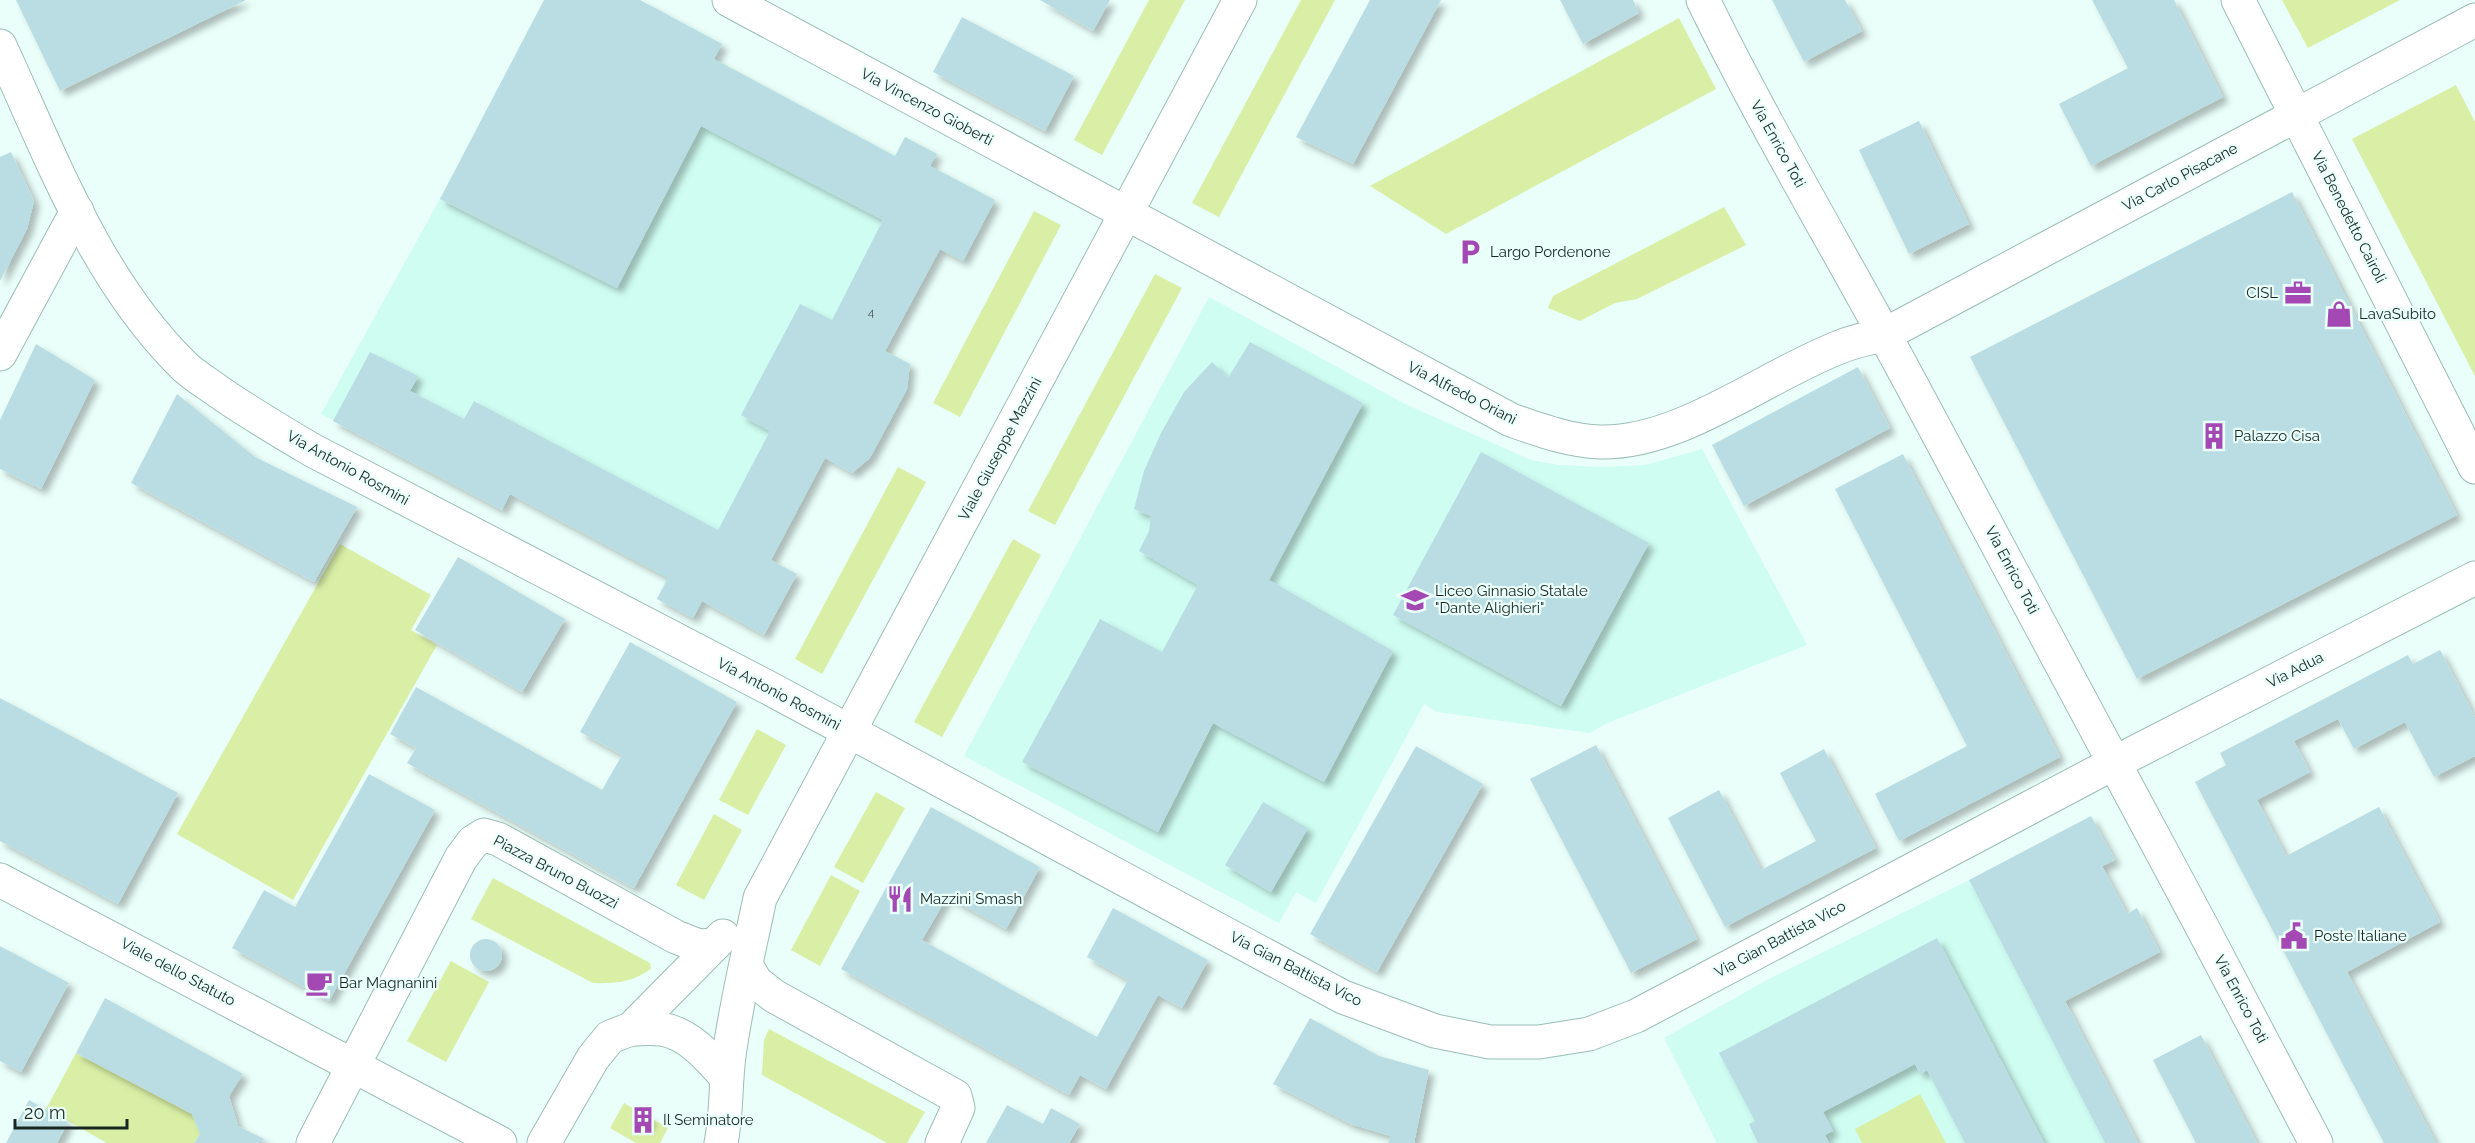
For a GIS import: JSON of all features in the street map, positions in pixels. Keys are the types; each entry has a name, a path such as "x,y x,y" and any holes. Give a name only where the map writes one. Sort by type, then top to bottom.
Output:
{"street":[{"name":"Via Vincenzo Gioberti","path":"729,0 1125,215"},
{"name":"Viale Giuseppe Mazzini","path":"714,945 760,898 1240,0"},
{"name":"Via Enrico Toti","path":"1703,0 1766,124 1884,335 2116,762 2316,1143"},
{"name":"Via Benedetto Cairoli","path":"2238,0 2475,467"},
{"path":"2467,0 2475,15"},
{"name":"Via Carlo Pisacane","path":"1884,335 2475,20"},
{"name":"Via Antonio Rosmini","path":"0,46 77,211 107,268 143,321 184,366 242,408 312,450 850,731"},
{"path":"0,354 77,211"},
{"name":"Via Alfredo Oriani","path":"1125,215 1511,420 1554,435 1600,442 1635,438 1676,426 1840,347 1884,335"},
{"name":"Via Adua","path":"2116,762 2475,578"},
{"name":"Via Gian Battista Vico","path":"850,731 1343,997 1435,1031 1490,1042 1539,1042 1588,1034 1636,1016 2116,762"},
{"name":"Piazza Bruno Buozzi","path":"355,1065 461,858 473,842 484,835 498,839 676,937 699,946 714,945"},
{"name":"Viale dello Statuto","path":"0,880 355,1065"},
{"name":"Viale Giuseppe Mazzini","path":"746,965 760,898"},
{"path":"631,1029 714,945"},
{"path":"720,1143 726,1120 726,1077 732,1033 746,965"},
{"path":"746,965 756,982 774,996 955,1096 958,1108 942,1143"},
{"path":"544,1143 593,1058 610,1037 631,1029 662,1029 685,1038 705,1054 726,1077"},
{"path":"313,1143 355,1065 500,1143"}],"shaded area":[{"path":"544,0 640,0 722,44 715,59 895,156 905,137 937,154 931,166 995,200 963,261 940,249 885,350 910,364 907,389 870,458 852,473 825,458 771,560 764,635 702,601 693,618 657,599 667,578 511,494 502,510 321,414 440,199"},
{"name":"Liceo Ginnasio Statale \"Dante Alighieri\"","path":"1209,297 1405,404 1531,460 1559,465 1603,467 1645,465 1702,449 1807,645 1605,724 1590,733 1437,712 1424,704 1316,903 1296,892 1279,923 964,756"},
{"path":"1969,880 2105,1143 1717,1143 1664,1038 1767,980"}],"green space":[{"path":"1149,0 1185,0 1102,155 1074,140"},
{"path":"1301,0 1335,0 1219,217 1192,203"},
{"path":"2282,0 2400,0 2308,48"},
{"path":"1679,18 1716,89 1446,234 1370,186"},
{"path":"2456,85 2475,122 2475,376 2352,139"},
{"path":"1724,207 1746,245 1637,299 1615,303 1580,321 1548,308 1553,296"},
{"path":"1034,211 1061,225 960,417 933,403"},
{"path":"1155,274 1182,288 1055,525 1028,511"},
{"path":"898,467 926,482 822,674 795,659"},
{"path":"1013,539 1041,555 942,737 914,722"},
{"path":"340,544 431,595 411,630 437,645 293,900 177,834"},
{"path":"757,729 786,745 748,815 719,800"},
{"path":"876,792 905,808 863,883 834,867"},
{"path":"714,814 742,830 704,900 676,885"},
{"path":"831,875 860,891 820,966 791,950"},
{"path":"493,878 650,963 651,969 624,981 593,983 471,919"},
{"path":"451,961 489,982 446,1062 407,1041"},
{"path":"769,1029 925,1112 907,1143 887,1143 762,1075 764,1040"},
{"path":"76,1053 192,1114 200,1134 194,1143 107,1143 46,1109"},
{"path":"1920,1094 1946,1143 1862,1143 1855,1129"},
{"path":"624,1103 668,1128 660,1143 636,1143 610,1128"}],"building":[{"path":"16,0 246,0 60,91"},
{"path":"544,0 640,0 722,44 714,59 895,156 905,137 937,154 930,166 995,200 963,261 940,249 885,351 910,364 907,389 870,458 852,473 825,458 771,560 797,574 764,635 702,601 693,618 657,599 668,578 510,494 502,510 333,421 370,352 418,376 410,391 464,419 474,401 718,530 770,431 741,415 800,304 832,320 883,220 701,126 617,288 440,199"},
{"path":"1040,0 1110,0 1093,31"},
{"path":"1370,0 1441,0 1353,164 1296,137"},
{"path":"1560,0 1633,0 1639,13 1583,44"},
{"path":"1772,0 1845,0 1862,31 1804,62"},
{"path":"2092,0 2174,0 2223,97 2091,166 2059,104 2128,68"},
{"path":"962,17 1074,76 1045,131 933,72"},
{"path":"1919,121 1969,224 1909,254 1859,150"},
{"path":"11,152 34,201 27,229 0,281 0,157"},
{"name":"Palazzo Cisa","path":"2292,192 2457,515 2137,679 1970,357"},
{"path":"1250,342 1363,403 1269,580 1393,651 1324,782 1213,723 1158,832 1022,762 1100,619 1162,652 1198,585 1139,551 1149,531 1151,516 1134,509 1144,471 1161,433 1184,392 1212,362 1228,378"},
{"path":"36,344 95,380 41,489 0,469 0,420"},
{"path":"1858,367 1890,428 1744,506 1712,445"},
{"path":"177,394 255,457 357,507 314,582 131,483"},
{"path":"1481,452 1649,543 1561,706 1393,615"},
{"path":"1903,454 2060,757 1899,841 1875,794 1967,746 1835,489"},
{"path":"458,557 565,619 522,692 415,630"},
{"path":"630,642 737,702 634,888 407,763 416,748 390,734 416,687 602,790 622,755 580,732"},
{"path":"2440,650 2475,717 2475,756 2434,777 2405,722 2354,749 2338,719 2294,741 2310,772 2257,800 2286,856 2379,807 2440,922 2347,972 2436,1143 2384,1143 2195,782 2226,765 2220,753 2408,655 2413,664"},
{"path":"0,698 178,793 118,904 0,841"},
{"path":"1596,745 1697,939 1631,973 1530,779"},
{"path":"1416,746 1483,784 1377,972 1310,934"},
{"path":"1824,749 1876,848 1725,927 1668,818 1719,790 1761,870 1816,841 1780,773"},
{"path":"369,774 435,810 329,1001 232,948 264,890 295,907"},
{"path":"1263,802 1308,828 1271,892 1225,865"},
{"path":"931,807 1040,867 1006,929 947,897 922,940 1097,1037 1128,980 1087,957 1113,908 1208,960 1182,1008 1158,995 1106,1089 1080,1075 1069,1095 841,969"},
{"path":"2091,816 2115,860 2102,866 2127,914 2137,908 2160,952 2065,1001 2138,1143 2105,1143 1969,880"},
{"path":"1937,938 2044,1143 1965,1143 1927,1070 1920,1074 1915,1064 1823,1112 1833,1131 1825,1135 1829,1143 1758,1143 1749,1124 1755,1121 1719,1053"},
{"path":"486,939 497,944 502,955 497,966 486,971 475,966 470,955 475,944"},
{"path":"0,946 69,983 21,1072 0,1061"},
{"path":"105,998 243,1074 229,1096 238,1126 264,1139 262,1143 194,1143 200,1134 192,1114 76,1053"},
{"path":"1310,1018 1379,1056 1429,1070 1414,1143 1388,1143 1391,1136 1351,1124 1273,1084"},
{"path":"2201,1035 2257,1143 2196,1143 2153,1060"},
{"path":"29,1100 68,1122 57,1143 6,1143"},
{"path":"1007,1105 1043,1124 1051,1108 1080,1124 1069,1143 986,1143"},
{"name":"Il Seminatore","path":"641,1113 651,1118 646,1127 636,1122"}],"place":[{"name":"Largo Pordenone","path":"1470,252"},
{"name":"CISL","path":"2298,293"},
{"name":"LavaSubito","path":"2339,314"},
{"name":"Palazzo Cisa","path":"2214,436"},
{"name":"Liceo Ginnasio Statale \"Dante Alighieri\"","path":"1415,600"},
{"name":"Mazzini Smash","path":"900,899"},
{"name":"Poste Italiane","path":"2294,936"},
{"name":"Bar Magnanini","path":"319,983"},
{"name":"Il Seminatore","path":"643,1120"}]}
